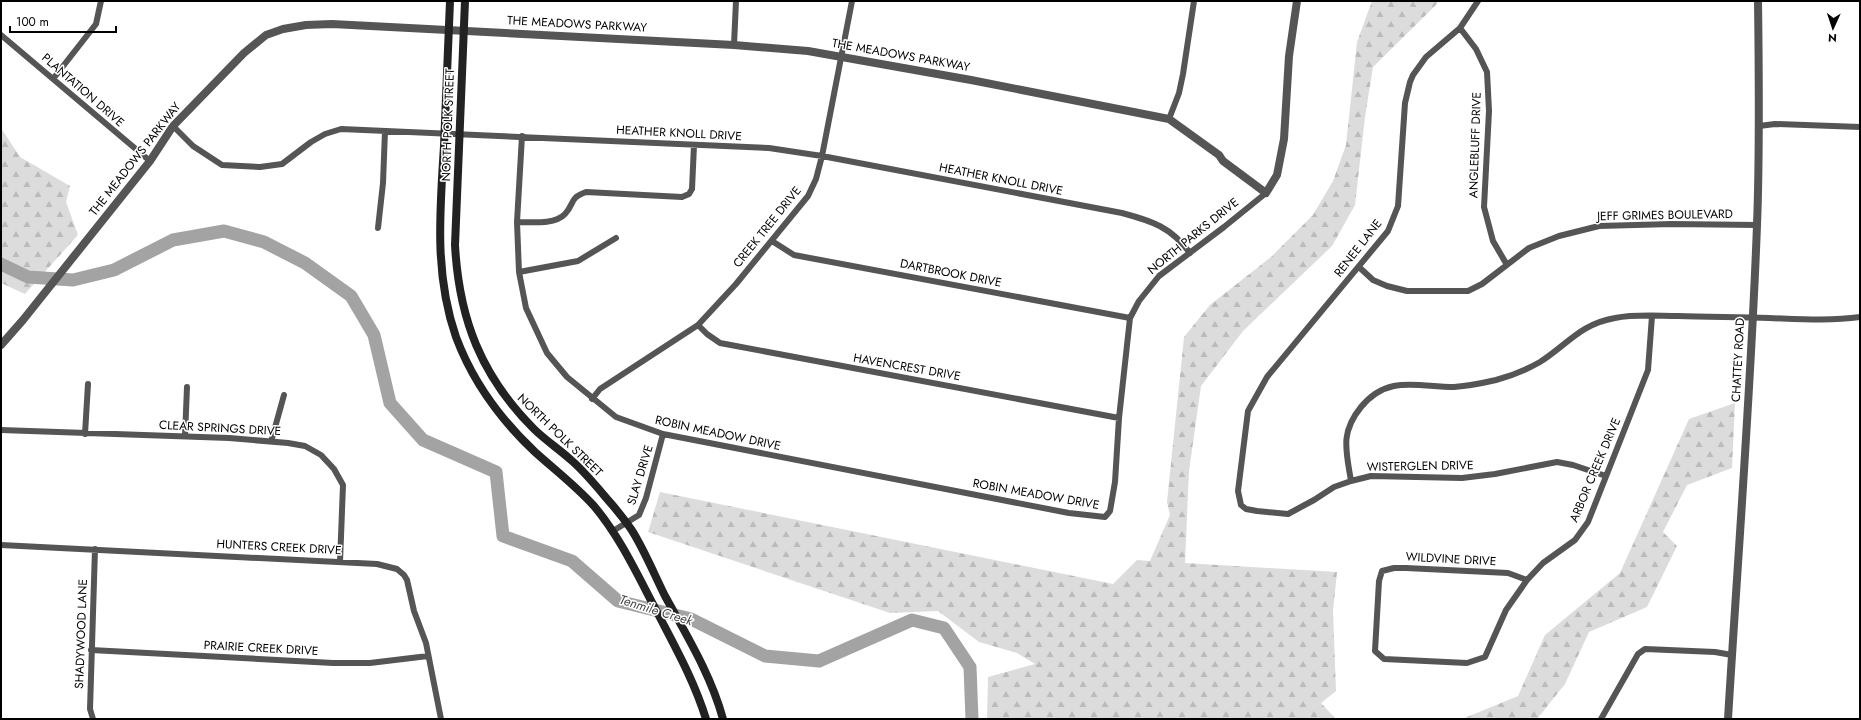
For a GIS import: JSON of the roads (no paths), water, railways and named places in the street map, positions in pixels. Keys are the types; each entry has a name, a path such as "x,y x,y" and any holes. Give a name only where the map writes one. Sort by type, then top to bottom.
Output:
{"main road":[{"name":"NORTH POLK STREET","path":"450,1 440,221 440,268 446,301 456,337 472,371 489,399 512,429 536,453 576,487 595,507 613,532 627,554 698,692 706,719"},
{"name":"NORTH POLK STREET","path":"465,1 454,245 456,267 470,329 481,356 495,382 508,401 535,430 573,461 607,499 631,529 650,568 698,657 717,699 723,719"}],"street":[{"path":"53,79 96,24 101,1"},
{"path":"734,45 736,1"},
{"name":"CREEK TREE DRIVE","path":"592,399 600,390 698,325 723,299 808,196 816,179 822,156 840,56 852,1"},
{"path":"1169,120 1179,92 1183,74 1194,1"},
{"name":"NORTH PARKS DRIVE","path":"1105,517 1110,511 1115,482 1119,418 1130,318 1139,301 1159,276 1266,193 1277,175 1284,139 1289,56 1297,1"},
{"name":"RENEE LANE","path":"1241,505 1238,491 1248,411 1267,377 1388,231 1398,206 1405,103 1413,74 1426,57 1460,28 1478,1"},
{"name":"CHATTEY ROAD","path":"1728,719 1757,224 1759,126 1758,1"},
{"name":"THE MEADOWS PARKWAY","path":"1,345 71,261 150,161 173,126 244,53 266,35 283,28 306,25 332,24 449,29 734,45 808,51 840,56 1015,88 1169,120 1219,155 1223,161 1266,193"},
{"name":"ANGLEBLUFF DRIVE","path":"1460,28 1476,49 1487,72 1489,111 1484,207 1493,241 1507,265"},
{"name":"PLANTATION DRIVE","path":"1,35 150,161"},
{"path":"1759,126 1775,124 1860,127"},
{"name":"HEATHER KNOLL DRIVE","path":"173,126 193,146 222,165 260,167 282,164 311,142 325,134 341,129 769,148 822,156 1130,215 1152,221 1176,237 1190,253"},
{"path":"378,228 383,183 385,131"},
{"name":"ROBIN MEADOW DRIVE","path":"522,136 517,222 519,272 526,308 547,353 567,377 592,399 616,417 663,434 1070,513 1105,517"},
{"path":"517,222 542,222 556,219 565,214 576,196 586,192 682,197 689,194 692,190 694,145"},
{"name":"JEFF GRIMES BOULEVARD","path":"1359,267 1373,280 1387,286 1407,291 1468,291 1482,284 1529,248 1559,236 1599,226 1757,224"},
{"path":"519,272 578,261 616,238"},
{"name":"DARTBROOK DRIVE","path":"772,241 794,255 819,258 1130,318"},
{"name":"ARBOR CREEK DRIVE","path":"1379,581 1375,651 1384,659 1467,663 1485,657 1506,610 1527,580 1543,563 1575,540 1588,522 1648,370 1652,316"},
{"path":"1351,481 1346,449 1346,436 1354,416 1365,402 1382,389 1410,384 1454,387 1489,382 1512,376 1541,361 1576,333 1600,321 1616,317 1752,317 1799,319 1860,317"},
{"name":"HAVENCREST DRIVE","path":"698,325 707,334 720,343 1119,418"},
{"path":"85,434 88,384"},
{"path":"185,436 187,387"},
{"path":"271,442 284,395"},
{"name":"CLEAR SPRINGS DRIVE","path":"1,430 85,434 185,436 288,443 304,446 321,455 334,468 342,485 340,562"},
{"name":"SLAY DRIVE","path":"613,532 639,515 646,498 663,434"},
{"name":"WISTERGLEN DRIVE","path":"1241,505 1246,509 1288,514 1334,488 1351,481 1371,476 1468,477 1495,474 1557,462 1573,465 1606,476"},
{"name":"HUNTERS CREEK DRIVE","path":"1,544 377,564 397,569 404,575 428,656 441,719"},
{"name":"SHADYWOOD LANE","path":"93,719 90,709 95,549"},
{"name":"WILDVINE DRIVE","path":"1379,581 1382,571 1394,568 1508,573 1527,580"},
{"path":"1601,719 1638,654 1645,649 1715,652 1732,656"},
{"name":"PRAIRIE CREEK DRIVE","path":"91,650 370,664 428,656"}],"waterway":[{"name":"Tenmile Creek","path":"1,264 28,277 73,280 114,270 173,240 224,231 264,242 305,263 351,296 374,335 390,403 423,440 496,472 503,536 572,561 618,601 691,619 765,656 819,661 912,620 944,628 970,667 972,719"}]}
